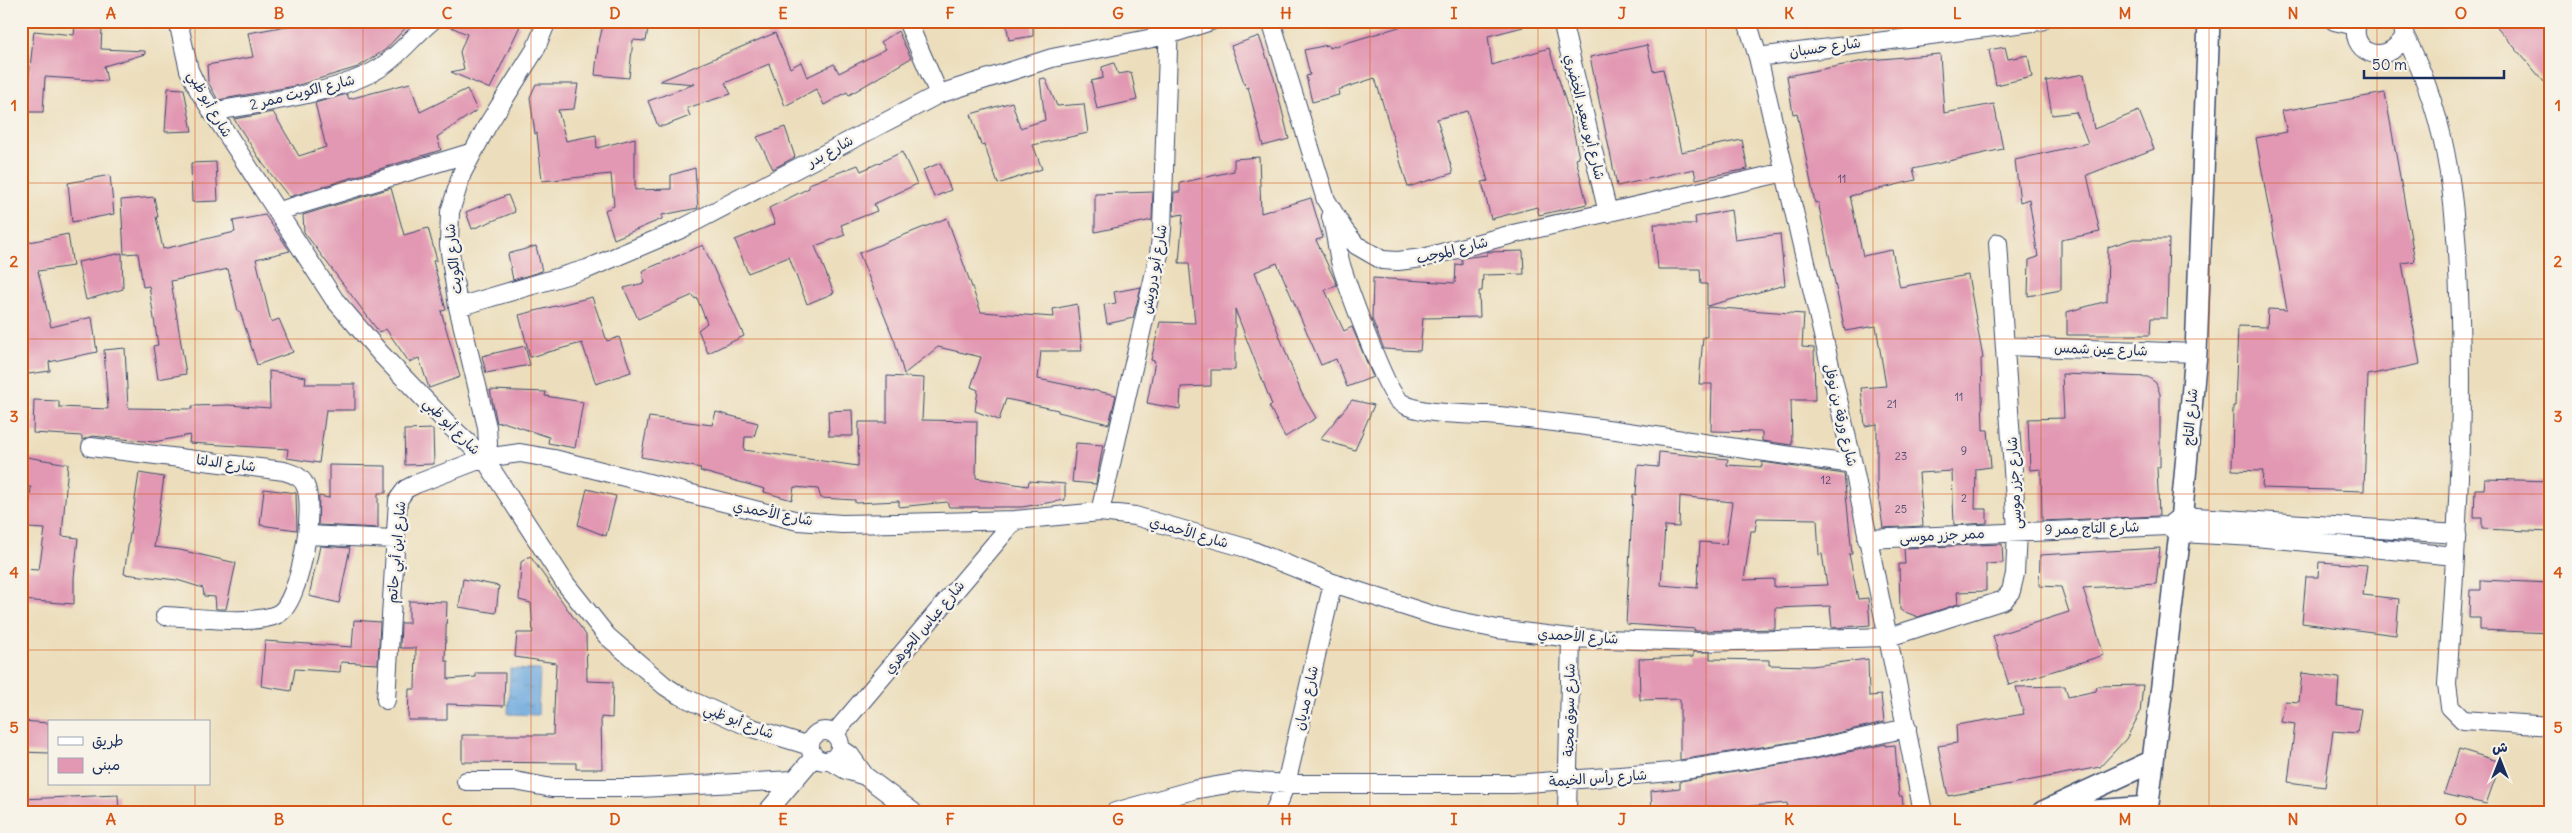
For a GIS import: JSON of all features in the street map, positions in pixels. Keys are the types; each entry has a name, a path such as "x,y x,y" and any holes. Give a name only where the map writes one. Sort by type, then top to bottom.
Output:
{"street":[{"name":"شارع أبو ظبي","path":"178,21 189,70 212,112 279,211 334,299 448,424 484,458 565,583 593,620 625,652 665,686 692,702 752,728 850,755 865,776 912,812"},
{"name":"شارع الكويت ممر 2","path":"212,112 288,98 364,76 392,58 432,21"},
{"name":"شارع الكويت","path":"484,458 488,444 487,427 458,307 448,226 455,190 473,152 535,50 547,21"},
{"path":"907,21 939,94"},
{"name":"شارع بدر","path":"458,307 587,269 681,229 939,94 1052,58 1169,28 1211,21"},
{"name":"شارع الموجب","path":"1271,21 1326,200 1344,230 1356,244 1382,260 1398,261 1423,258 1785,172"},
{"name":"شارع أبو سعيد الخضري","path":"1562,21 1608,213"},
{"name":"شارع ورقة بن نوفل","path":"1747,21 1758,57 1853,464 1923,812"},
{"name":"شارع حسبان","path":"1758,57 2041,21"},
{"name":"شارع التاج","path":"2147,809 2176,525 2196,353 2208,21"},
{"path":"2334,21 2357,24 2356,35 2359,44 2374,54 2384,54 2392,51 2403,28"},
{"name":"شارع أبو درويش","path":"1100,512 1160,254 1169,28"},
{"path":"2403,28 2433,100 2451,175 2457,244 2462,387 2457,534 2446,684 2450,707 2463,720 2551,726"},
{"path":"279,211 473,152"},
{"path":"1326,200 1348,289 1388,385 1394,396 1404,404 1435,411 1585,425 1738,450 1853,464"},
{"name":"شارع جزر موسى","path":"1889,637 2004,600 2011,591 2015,574 2017,531 1998,243"},
{"name":"شارع عين شمس","path":"2006,346 2196,353"},
{"name":"شارع الدلتا","path":"91,447 294,474 301,479 307,492 307,535 293,595 280,614 261,620 165,616"},
{"name":"شارع الأحمدي","path":"484,458 520,453 554,459 798,520 842,524 1015,520 1100,512 1135,516 1246,548 1333,583 1436,616 1497,629 1570,638 1700,642 1889,637"},
{"name":"شارع ابن أبي حاتم","path":"386,700 394,539 398,500 406,489 484,458"},
{"name":"شارع عباس الجوهري","path":"768,812 794,780 825,749 1015,520"},
{"name":"شارع التاج ممر 9","path":"2017,531 2176,525 2256,529"},
{"path":"2256,529 2457,534"},
{"path":"2256,529 2455,556"},
{"name":"ممر جزر موسى","path":"1867,539 2017,531"},
{"path":"307,535 394,539"},
{"name":"شارع مديان","path":"1274,812 1286,784 1333,583"},
{"name":"شارع سوق مجنة","path":"1567,812 1570,638"},
{"name":"شارع رأس الخيمة","path":"1115,812 1220,784 1260,781 1286,784 1514,784 1672,772 1813,750 1907,728"},
{"path":"2045,811 2153,761"},
{"path":"466,781 515,781 552,788 640,788 794,780"},
{"path":"2081,812 2147,809"},
{"path":"2045,811 2072,812"}],"water":[{"path":"510,669 540,670 538,715 508,714"}],"building":[{"path":"314,21 412,21 385,50 358,67 295,86 218,100 208,82 207,65 253,57 248,33"},
{"path":"442,21 509,21 520,26 490,89 451,72 464,69 460,52 467,34 442,23"},
{"path":"604,21 649,21 646,41 633,40 629,78 595,75 598,46"},
{"path":"1006,21 1033,21 1033,36 1009,40"},
{"path":"1419,21 1523,21 1523,27 1488,36 1492,65 1549,48 1570,115 1579,158 1576,159 1587,204 1539,215 1537,207 1491,219 1482,182 1488,181 1467,111 1437,119 1453,173 1408,187 1375,78 1338,90 1339,95 1312,102 1306,76 1310,75 1304,50 1328,45 1329,48"},
{"path":"2492,21 2540,21 2551,34 2551,90"},
{"path":"75,25 102,27 101,49 145,51 145,54 104,66 107,81 45,77 43,112 21,112 21,86 28,86 34,31 74,35"},
{"path":"898,31 911,58 849,95 847,92 824,105 816,89 785,106 769,64 725,83 731,94 687,108 690,116 664,126 658,126 648,101 695,84 660,81 775,33 790,68 801,62 807,77 834,64 839,73 886,49 881,42"},
{"path":"1259,36 1274,78 1289,139 1263,146 1248,87 1246,88 1231,46"},
{"path":"1647,45 1653,71 1663,69 1681,152 1742,140 1748,169 1696,179 1694,169 1617,186 1590,57"},
{"path":"2005,47 2008,59 2028,55 2032,77 1996,85 1989,50"},
{"path":"1940,54 1944,113 1994,104 2003,149 1913,169 1916,180 1850,196 1863,256 1892,250 1900,287 1968,275 1983,358 1981,359 1983,430 1988,430 1991,467 1976,469 1975,509 1987,509 1987,523 1954,525 1952,471 1919,473 1923,526 1883,528 1877,486 1877,424 1865,426 1861,388 1886,386 1876,326 1845,331 1818,202 1815,203 1797,113 1793,114 1787,76 1869,60"},
{"path":"1114,63 1118,74 1131,72 1137,100 1097,109 1091,81 1103,78 1102,67"},
{"path":"2084,74 2094,129 2139,111 2154,149 2087,175 2100,232 2061,240 2061,290 2028,296 2029,260 2038,257 2029,199 2020,202 2015,160 2088,143 2076,112 2052,115 2046,81"},
{"path":"1045,78 1057,106 1084,104 1088,133 1033,145 1042,169 998,184 984,144 981,145 971,114 1012,102 1020,128 1045,120 1040,79"},
{"path":"410,83 420,112 467,89 477,110 437,137 441,150 289,197 263,164 234,119 273,112 299,156 326,147 315,103 347,94 349,99"},
{"path":"536,84 578,84 574,109 558,110 566,141 596,135 597,148 635,138 635,190 671,189 671,175 695,168 698,208 662,215 662,219 614,239 605,210 614,206 611,174 542,181 537,133 535,134 530,97"},
{"path":"168,88 184,89 192,131 165,132"},
{"path":"2385,93 2415,261 2402,263 2420,364 2368,375 2364,491 2262,488 2263,471 2232,470 2233,406 2235,406 2238,326 2267,327 2268,309 2287,310 2256,138 2287,132 2282,111"},
{"path":"785,127 795,157 773,169 757,137"},
{"path":"902,152 917,184 874,204 877,211 841,225 845,235 815,246 834,293 807,304 789,257 748,273 735,240 775,224 769,208 809,188 809,184 858,165 861,171"},
{"path":"1259,157 1261,213 1311,198 1323,238 1316,240 1337,285 1325,290 1344,331 1352,327 1373,377 1347,387 1336,359 1321,365 1277,263 1255,272 1301,392 1316,418 1285,437 1269,406 1272,405 1235,309 1235,370 1211,370 1211,386 1181,387 1180,409 1147,403 1155,361 1151,360 1160,322 1195,323 1189,263 1179,263 1183,214 1173,216 1174,192 1180,192 1180,183 1234,171 1234,159"},
{"path":"216,162 218,201 192,202 191,163"},
{"path":"940,163 951,190 934,197 923,170"},
{"path":"110,175 114,214 72,222 68,183"},
{"path":"391,188 404,235 428,228 437,260 433,261 446,310 441,311 460,377 429,388 419,358 409,362 386,329 379,332 304,232 303,215"},
{"path":"1153,192 1152,220 1095,232 1095,194"},
{"path":"508,195 515,212 472,229 466,212"},
{"path":"154,197 163,249 235,232 233,221 265,215 290,251 256,259 271,322 279,319 293,352 257,365 240,311 238,311 228,269 171,281 186,374 158,379 153,346 158,345 149,286 143,287 138,253 124,254 121,200"},
{"path":"1731,210 1735,240 1780,234 1785,285 1707,306 1707,284 1701,284 1700,269 1658,269 1654,224 1696,224 1695,217"},
{"path":"947,218 981,312 1054,317 1053,309 1077,304 1082,351 1041,351 1038,379 1116,395 1109,424 1058,412 1058,410 1006,399 999,420 975,411 978,390 971,387 981,357 938,347 904,374 895,342 859,253"},
{"path":"68,234 73,266 38,271 51,327 92,317 97,352 49,362 50,371 21,375 21,334 27,333 21,310 21,253 27,253 25,243"},
{"path":"2133,239 2169,239 2167,318 2151,318 2150,335 2067,335 2067,312 2107,301 2108,247"},
{"path":"703,245 744,336 708,353 698,330 707,323 697,298 695,299 693,295 638,319 624,288 644,283 642,271"},
{"path":"536,246 542,271 513,280 508,254"},
{"path":"1523,251 1524,274 1483,275 1482,291 1479,291 1480,317 1423,318 1420,351 1384,349 1372,319 1373,278 1455,283 1456,264 1462,265 1462,258 1487,255 1487,252"},
{"path":"122,253 123,289 86,300 78,262"},
{"path":"1141,287 1133,318 1107,324 1104,305 1116,303 1114,292"},
{"path":"592,297 607,341 619,337 631,372 596,384 582,343 530,357 519,315"},
{"path":"1707,307 1804,314 1802,347 1814,348 1815,400 1791,400 1792,445 1762,441 1762,432 1711,431 1712,384 1699,384 1703,337 1707,337"},
{"path":"525,346 530,365 486,373 482,356"},
{"path":"125,348 128,408 192,409 192,406 228,405 270,408 269,371 306,377 305,384 355,384 355,410 326,410 319,463 287,458 288,449 189,443 190,435 154,442 92,436 82,440 82,436 33,433 34,400 59,401 59,407 108,409 104,350"},
{"path":"2062,374 2148,377 2156,383 2160,394 2160,467 2157,467 2159,516 2042,521 2041,469 2030,470 2028,419 2064,418"},
{"path":"887,376 924,378 922,420 977,421 976,478 1028,486 1029,481 1065,484 1065,500 1022,507 949,507 947,502 899,507 899,501 855,503 855,500 821,498 818,489 794,487 792,500 764,492 765,489 700,471 701,468 641,457 649,417 712,425 716,412 758,423 754,437 745,437 744,450 858,466 859,422 887,422"},
{"path":"490,390 546,392 545,396 583,402 575,448 548,443 549,437 503,422 497,423"},
{"path":"1352,400 1374,405 1355,450 1320,439"},
{"path":"852,410 853,436 829,436 828,411"},
{"path":"433,429 434,464 405,465 404,430"},
{"path":"1076,443 1103,445 1096,484 1072,482"},
{"path":"1659,452 1728,459 1727,465 1762,467 1762,462 1844,474 1852,554 1849,554 1858,599 1868,598 1870,625 1832,628 1830,606 1775,608 1775,629 1694,631 1695,629 1626,624 1633,494 1636,495 1638,465 1658,467","holes":["1680,496 1732,502 1726,544 1700,542 1697,588 1661,585 1665,526 1679,527","1757,518 1817,519 1819,555 1822,554 1827,585 1774,587 1774,579 1744,580 1751,531 1755,531"]},
{"path":"21,456 68,464 62,536 78,538 74,578 74,604 21,600 21,569 39,570 45,529 27,528 31,487 21,486"},
{"path":"329,465 386,466 386,493 378,493 378,528 318,525 319,496 329,498"},
{"path":"139,473 164,477 154,547 180,550 236,563 226,609 216,609 215,597 204,596 203,588 177,580 124,574"},
{"path":"2485,479 2551,481 2551,532 2482,529 2482,518 2474,518 2475,489 2484,489"},
{"path":"264,489 296,493 297,530 260,525"},
{"path":"587,489 616,496 606,536 578,525"},
{"path":"2002,544 2003,563 1986,564 1986,591 1957,592 1958,604 1918,617 1900,610 1899,564 1905,564 1904,548"},
{"path":"320,546 350,548 339,603 309,596"},
{"path":"2160,548 2156,584 2083,588 2104,655 2009,685 1993,636 2069,612 2061,587 2039,586 2040,555"},
{"path":"530,556 586,635 587,681 613,682 612,718 601,717 602,769 576,769 576,763 462,762 462,735 553,735 556,663 515,657 517,633 533,633 531,603 519,600 521,562"},
{"path":"2319,562 2367,565 2363,595 2399,599 2396,635 2302,623 2306,577 2318,577"},
{"path":"463,579 499,586 496,613 459,607"},
{"path":"2481,580 2551,583 2551,633 2480,630 2480,618 2469,618 2470,590 2481,590"},
{"path":"409,601 447,602 445,661 448,661 448,679 476,677 476,673 505,673 504,706 447,704 447,720 408,720 409,689 415,689 416,648 400,648 401,623 409,623"},
{"path":"354,620 380,622 378,664 341,662 340,672 295,669 291,691 261,686 265,641 352,647"},
{"path":"1693,652 1710,652 1710,659 1769,660 1769,665 1812,666 1868,659 1869,696 1881,695 1884,722 1811,739 1680,760 1680,699 1640,700 1639,659 1693,657"},
{"path":"2302,673 2339,678 2337,706 2361,709 2357,733 2333,731 2325,787 2288,782 2295,724 2281,722 2285,701 2299,702"},
{"path":"2143,685 2140,713 2126,739 2100,767 1948,796 1938,746 1957,743 1956,725 2024,714 2016,687 2065,686 2068,697 2096,691 2097,686"},
{"path":"21,721 48,723 48,753 21,752"},
{"path":"1886,744 1886,746 1895,745 1899,796 1902,796 1904,812 1788,812 1787,803 1740,807 1740,812 1652,812 1651,791 1680,788 1680,781 1815,759"},
{"path":"2459,749 2501,762 2486,804 2444,794"},
{"path":"118,795 119,812 21,812 21,799"}]}
